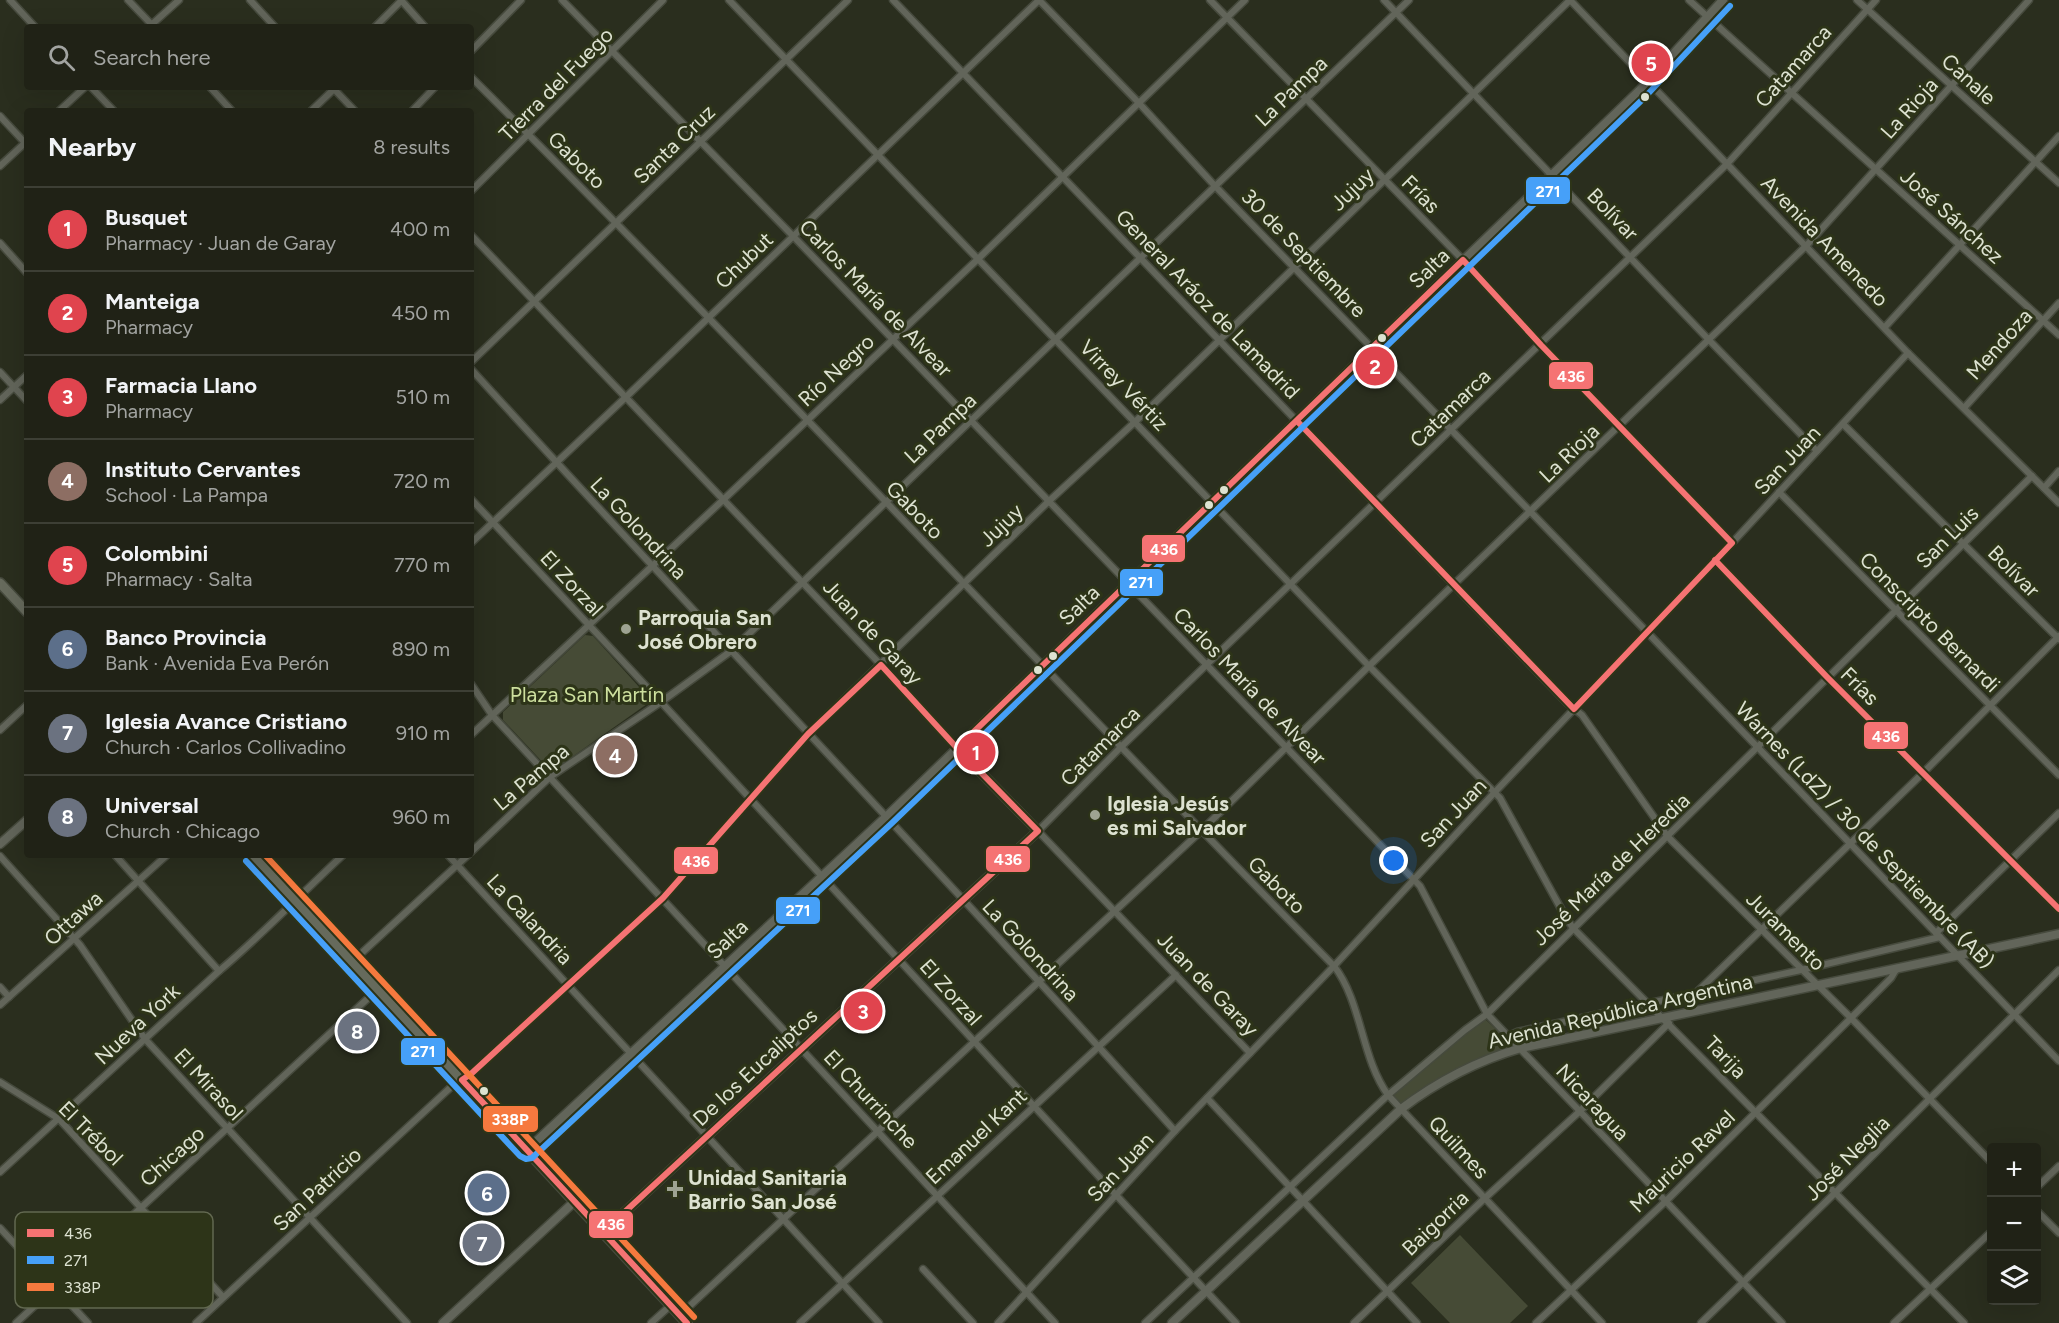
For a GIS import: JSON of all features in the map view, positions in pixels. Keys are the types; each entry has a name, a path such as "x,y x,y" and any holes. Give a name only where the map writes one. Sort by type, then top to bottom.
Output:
{"main road":[{"path":"0,583 24,606"},
{"path":"256,858 687,1323"}],"street":[{"path":"10,0 32,24"},
{"path":"128,0 150,24"},
{"path":"154,24 179,0"},
{"path":"250,0 272,24"},
{"path":"378,24 402,0 422,24"},
{"path":"474,48 521,0"},
{"name":"Carlos María de Alvear","path":"562,0 1414,879"},
{"name":"Tierra del Fuego","path":"474,188 663,0"},
{"name":"Virrey Vértiz","path":"729,0 1292,583 1369,666 1495,792"},
{"name":"Santa Cruz","path":"474,359 848,0"},
{"name":"General Aráoz de Lamadrid","path":"893,0 1574,709"},
{"name":"Chubut","path":"474,540 708,319 1039,0"},
{"name":"30 de Septiembre","path":"1039,0 1138,102 1215,186 1295,266 1647,632"},
{"name":"Frías","path":"1210,0 1463,260 1541,345 1732,543"},
{"name":"Río Negro","path":"474,732 893,339 1245,0"},
{"name":"Bolívar","path":"1384,0 1817,451"},
{"name":"La Pampa","path":"474,849 550,777 662,702 731,651 1409,0"},
{"name":"Avenida Amenedo","path":"1570,0 1908,353 2059,503"},
{"name":"Jujuy","path":"462,1080 663,898 808,734 1049,501 1136,421 1570,0"},
{"name":"José Sánchez","path":"1689,0 2059,335"},
{"name":"Salta","path":"527,1150 885,817 1298,421 1648,82 1723,0"},
{"name":"Canale","path":"1857,0 2059,183"},
{"name":"Catamarca","path":"1038,831 1121,747 1727,164 1876,0"},
{"name":"La Rioja","path":"680,1315 1201,831 1369,666 1806,246 2029,0"},
{"name":"Gaboto","path":"474,80 617,223 1042,667 1334,966"},
{"path":"62,108 82,90"},
{"path":"95,90 111,108"},
{"path":"213,90 229,108"},
{"path":"314,108 331,90"},
{"path":"335,90 352,108"},
{"path":"415,108 432,90"},
{"path":"0,116 24,141"},
{"path":"1885,327 2059,136"},
{"path":"0,166 24,145"},
{"name":"Juan de Garay","path":"474,238 881,665 957,748 1250,1053"},
{"path":"0,243 24,270"},
{"name":"Mendoza","path":"1964,408 2059,303"},
{"name":"San Juan","path":"998,1323 1175,1131 1334,966 1908,353"},
{"path":"0,372 24,398"},
{"name":"La Golondrina","path":"474,372 1175,1131"},
{"path":"0,400 24,378"},
{"name":"Bolívar","path":"1843,424 2059,638"},
{"path":"2044,488 2059,471"},
{"name":"San Luis","path":"1758,747 2032,476"},
{"name":"Conscripto Bernardi","path":"1779,492 2059,775"},
{"name":"El Zorzal","path":"474,502 662,702 1236,1323"},
{"name":"Frías","path":"1715,560 1828,678 2059,909"},
{"name":"Warnes (LdZ) / 30 de Septiembre (AB)","path":"1647,632 2059,1061"},
{"path":"1696,993 2059,638"},
{"name":"El Churrinche","path":"474,688 492,715 1055,1323"},
{"path":"0,730 24,708"},
{"name":"Juramento","path":"1574,709 1587,721 1668,837 1987,1157"},
{"name":"José María de Heredia","path":"1487,1014 1758,747"},
{"name":"Tarija","path":"1495,792 1506,806 1573,928 1964,1323"},
{"path":"1938,935 2059,813"},
{"path":"0,844 24,823"},
{"name":"De los Eucaliptos","path":"602,1233 1038,831"},
{"name":"El Mirasol","path":"0,856 74,938 145,1039 407,1323"},
{"path":"118,858 219,971"},
{"name":"Ottawa","path":"0,1005 164,858"},
{"path":"295,899 339,858"},
{"name":"La Calandria","path":"451,858 879,1323"},
{"name":"La Pampa","path":"353,961 465,858"},
{"name":"Nicaragua","path":"1414,879 1420,886 1487,1014 1782,1323"},
{"name":"Nueva York","path":"0,1172 248,946 295,899"},
{"name":"Avenida República Argentina","path":"1172,1323 1401,1109 1464,1069 1521,1048 1666,1020 2059,934"},
{"name":"Avenida República Argentina","path":"1508,1036 1517,1032 1801,970 1938,935"},
{"name":"Quilmes","path":"1334,966 1345,984 1378,1079 1388,1095 1602,1323"},
{"name":"Mauricio Ravel","path":"1536,1323 1666,1201 1891,978 1897,968"},
{"name":"José Neglia","path":"1701,1323 2059,970"},
{"name":"Emanuel Kant","path":"800,1323 1176,975"},
{"path":"0,987 9,997"},
{"name":"Chicago","path":"134,1212 378,989"},
{"name":"Avenida República Argentina","path":"1145,1323 1388,1095 1487,1014"},
{"name":"Baigorria","path":"1354,1323 1579,1112 1666,1020"},
{"name":"San Patricio","path":"213,1307 462,1080"},
{"name":"El Trébol","path":"0,1082 59,1119 145,1212"},
{"path":"1207,1098 1417,1323"},
{"path":"2041,1184 2059,1166"},
{"path":"443,1323 574,1202"},
{"path":"2041,1214 2059,1233"},
{"path":"0,1228 15,1244"},
{"path":"1894,1323 1987,1236"},
{"path":"923,1269 972,1323"},
{"name":"El Trébol","path":"213,1286 223,1297"},
{"path":"651,1323 660,1320 671,1305"},
{"name":"Chicago","path":"16,1323 32,1308"},
{"path":"74,1308 88,1323"},
{"name":"San Patricio","path":"196,1323 212,1308"}],"green space":[{"name":"Plaza San Martín","path":"585,635 593,636 650,699 647,704 555,769 548,768 503,720 503,712"},
{"path":"1482,1020 1486,1020 1512,1044 1449,1074 1400,1104 1391,1095"},
{"path":"1460,1235 1528,1306 1510,1323 1450,1323 1411,1283"}],"transit line":[{"name":"271","path":"246,861 520,1156 526,1159 532,1158 892,823 1645,97 1730,6"},
{"name":"436","path":"957,748 1463,260 1541,345 1732,543 1574,709 1297,421"},
{"name":"436","path":"1715,560 1828,678 2059,909"},
{"name":"436","path":"881,665 957,748 1038,831 603,1232 462,1080 663,898 808,734 881,665"},
{"name":"338P","path":"268,858 694,1317"},
{"name":"436","path":"603,1232 687,1323"}],"place":[{"name":"Colombini","path":"1651,63"},
{"name":"Manteiga","path":"1375,366"},
{"name":"Parroquia San José Obrero","path":"626,629"},
{"name":"Busquet","path":"976,752"},
{"name":"Instituto Cervantes","path":"615,755"},
{"name":"Iglesia Jesús es mi Salvador","path":"1095,815"},
{"name":"Farmacia Llano","path":"863,1011"},
{"name":"Universal","path":"357,1031"},
{"name":"Unidad Sanitaria Barrio San José","path":"675,1189"},
{"name":"Banco Provincia","path":"487,1193"},
{"name":"Iglesia Avance Cristiano","path":"482,1243"}]}
